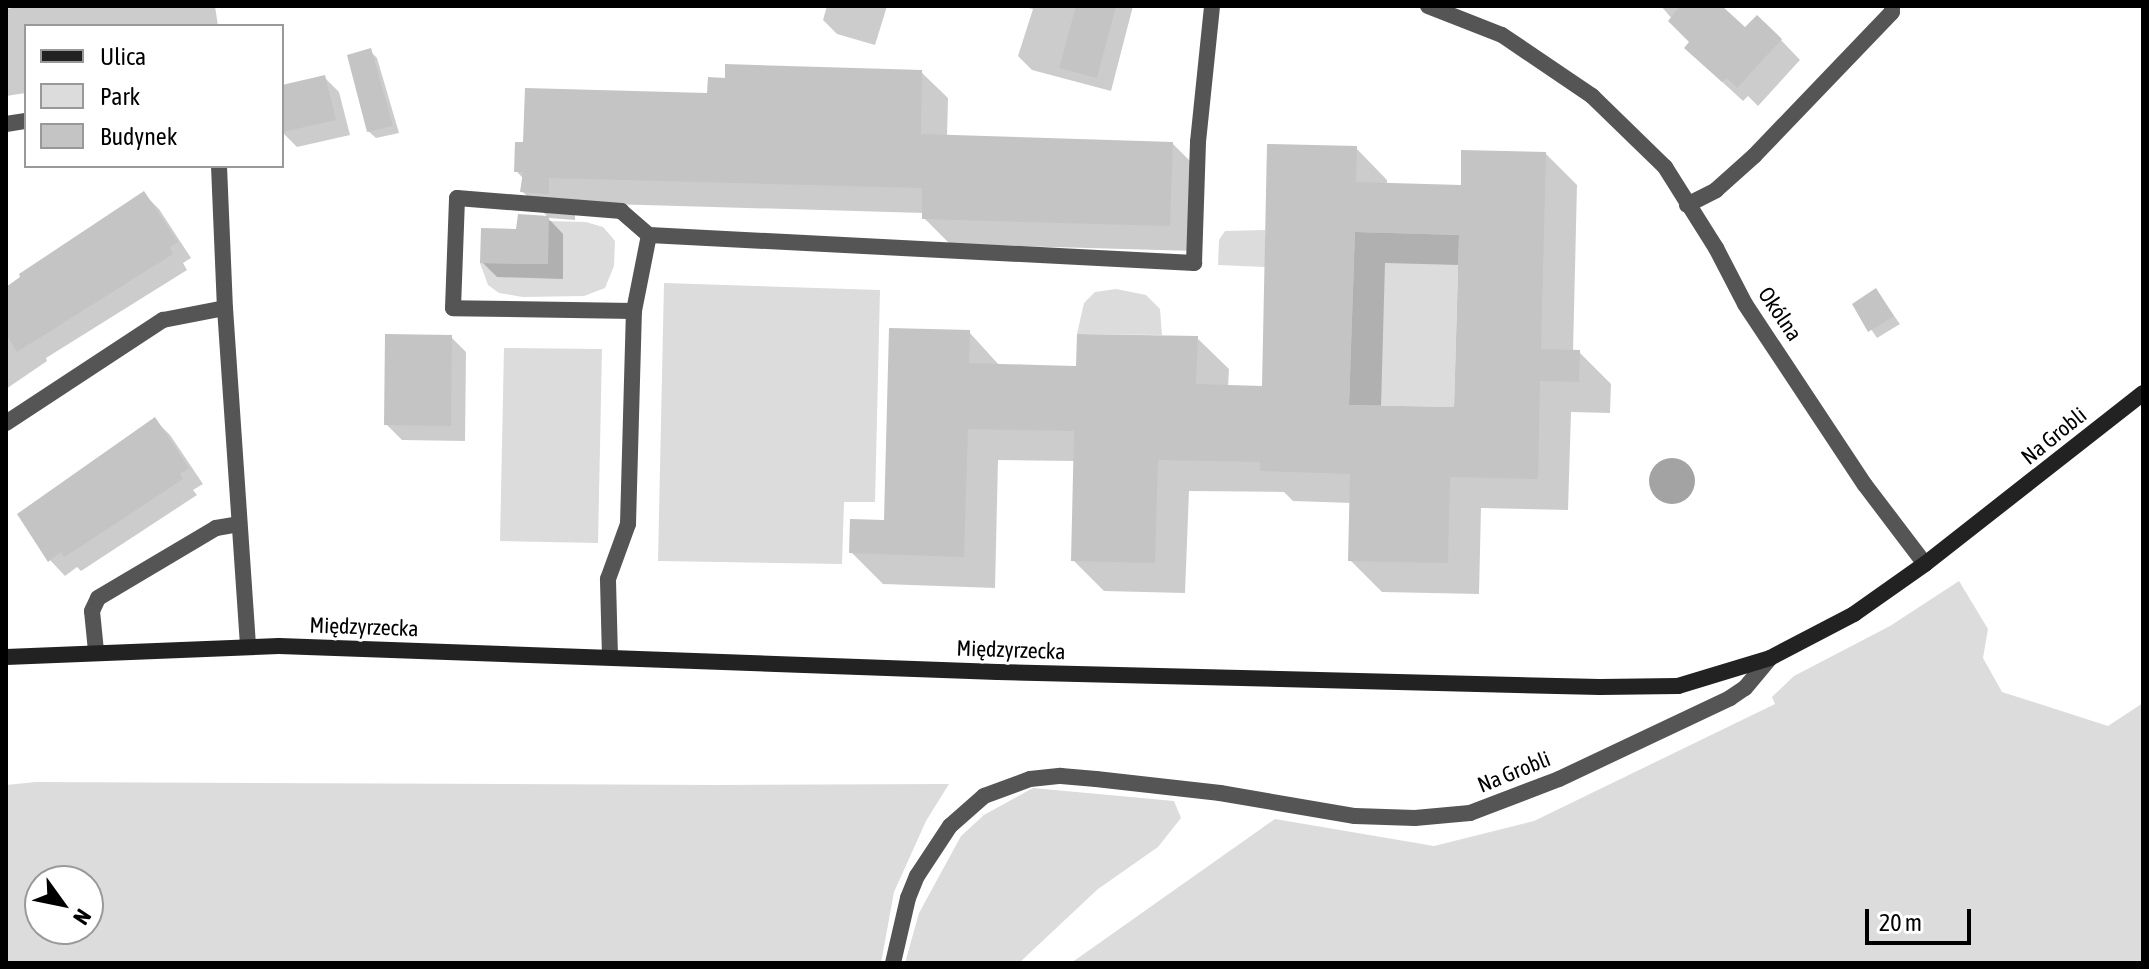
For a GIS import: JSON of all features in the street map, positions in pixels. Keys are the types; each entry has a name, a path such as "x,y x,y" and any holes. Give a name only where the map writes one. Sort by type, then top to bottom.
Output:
{"street":[{"path":"634,311 453,308 457,198 621,211 649,235 1194,263 1198,142 1212,6"},
{"path":"1687,205 1716,190 1754,156 1892,12 1892,6"},
{"name":"Okólna","path":"1435,7 1502,35 1592,96 1665,167 1716,248 1745,304 1807,393 1865,485 1925,564"},
{"path":"219,168 225,308 248,646"},
{"path":"610,657 608,579 628,524 634,311 649,235"},
{"path":"6,423 163,320 225,308"},
{"name":"Na Grobli","path":"893,963 908,898 917,876 950,826 984,796 1030,779 1096,779 1220,793 1355,816 1415,818 1470,813 1559,779 1730,698 1757,676 1770,658 1854,614 1925,564 2143,393"},
{"path":"96,651 92,611 98,598 216,528 239,524"},
{"name":"Międzyrzecka","path":"6,657 248,646 998,672 1600,687 1678,686 1770,658"}],"green space":[{"path":"548,221 586,222 603,227 610,235 615,241 614,266 605,288 584,296 523,297 499,293 488,285 480,263 548,264"},
{"path":"1265,230 1265,267 1218,265 1219,240 1225,231"},
{"path":"1355,232 1459,235 1454,407 1349,405"},
{"path":"664,283 880,290 875,502 844,502 842,564 658,561"},
{"path":"1116,289 1146,295 1160,309 1162,335 1077,334 1084,303 1095,292"},
{"path":"504,348 602,349 598,543 500,541"},
{"path":"1959,581 1988,629 1983,658 2002,692 2108,726 2143,703 2143,963 1071,963 1275,819 1434,846 1534,821 1775,704 1772,697 1794,676 1890,626"},
{"path":"36,782 949,784 926,821 894,892 881,963 6,963 6,785"},
{"path":"1033,788 1174,801 1181,818 1158,847 1098,889 1019,963 905,963 919,913 961,836 984,815"}],"shaded area":[{"path":"1672,458 1688,465 1695,481 1688,497 1672,504 1656,497 1649,481 1656,465"}],"building":[{"path":"1076,6 1116,6 1097,78 1059,68"},
{"path":"1680,6 1722,6 1745,27 1757,15 1782,39 1737,88 1727,78 1722,82 1684,48 1689,42 1668,21"},
{"path":"371,48 393,126 367,132 347,55"},
{"path":"725,64 922,70 921,134 1173,142 1170,226 922,219 922,188 549,178 549,194 520,192 523,172 514,172 515,142 523,142 525,88 707,93 708,77 725,78"},
{"path":"325,75 336,120 284,132 284,85"},
{"path":"1267,144 1357,146 1356,182 1461,185 1461,150 1546,152 1541,349 1580,350 1579,382 1540,381 1538,479 1450,477 1448,563 1348,561 1350,474 1260,471 1260,462 1158,460 1155,563 1071,561 1074,431 968,429 964,557 849,553 850,519 884,520 889,328 970,330 969,363 1076,366 1077,334 1198,336 1196,384 1262,386","holes":["1355,232 1459,235 1454,407 1349,405"]},
{"path":"144,191 178,242 170,247 173,254 17,352 6,334 6,287 20,277 19,274"},
{"path":"518,214 549,216 548,264 480,263 481,228 516,229"},
{"path":"1876,288 1894,316 1868,332 1852,304"},
{"path":"385,334 452,335 451,426 384,425"},
{"path":"155,417 189,468 180,474 183,479 64,557 61,552 48,562 17,514"}]}
